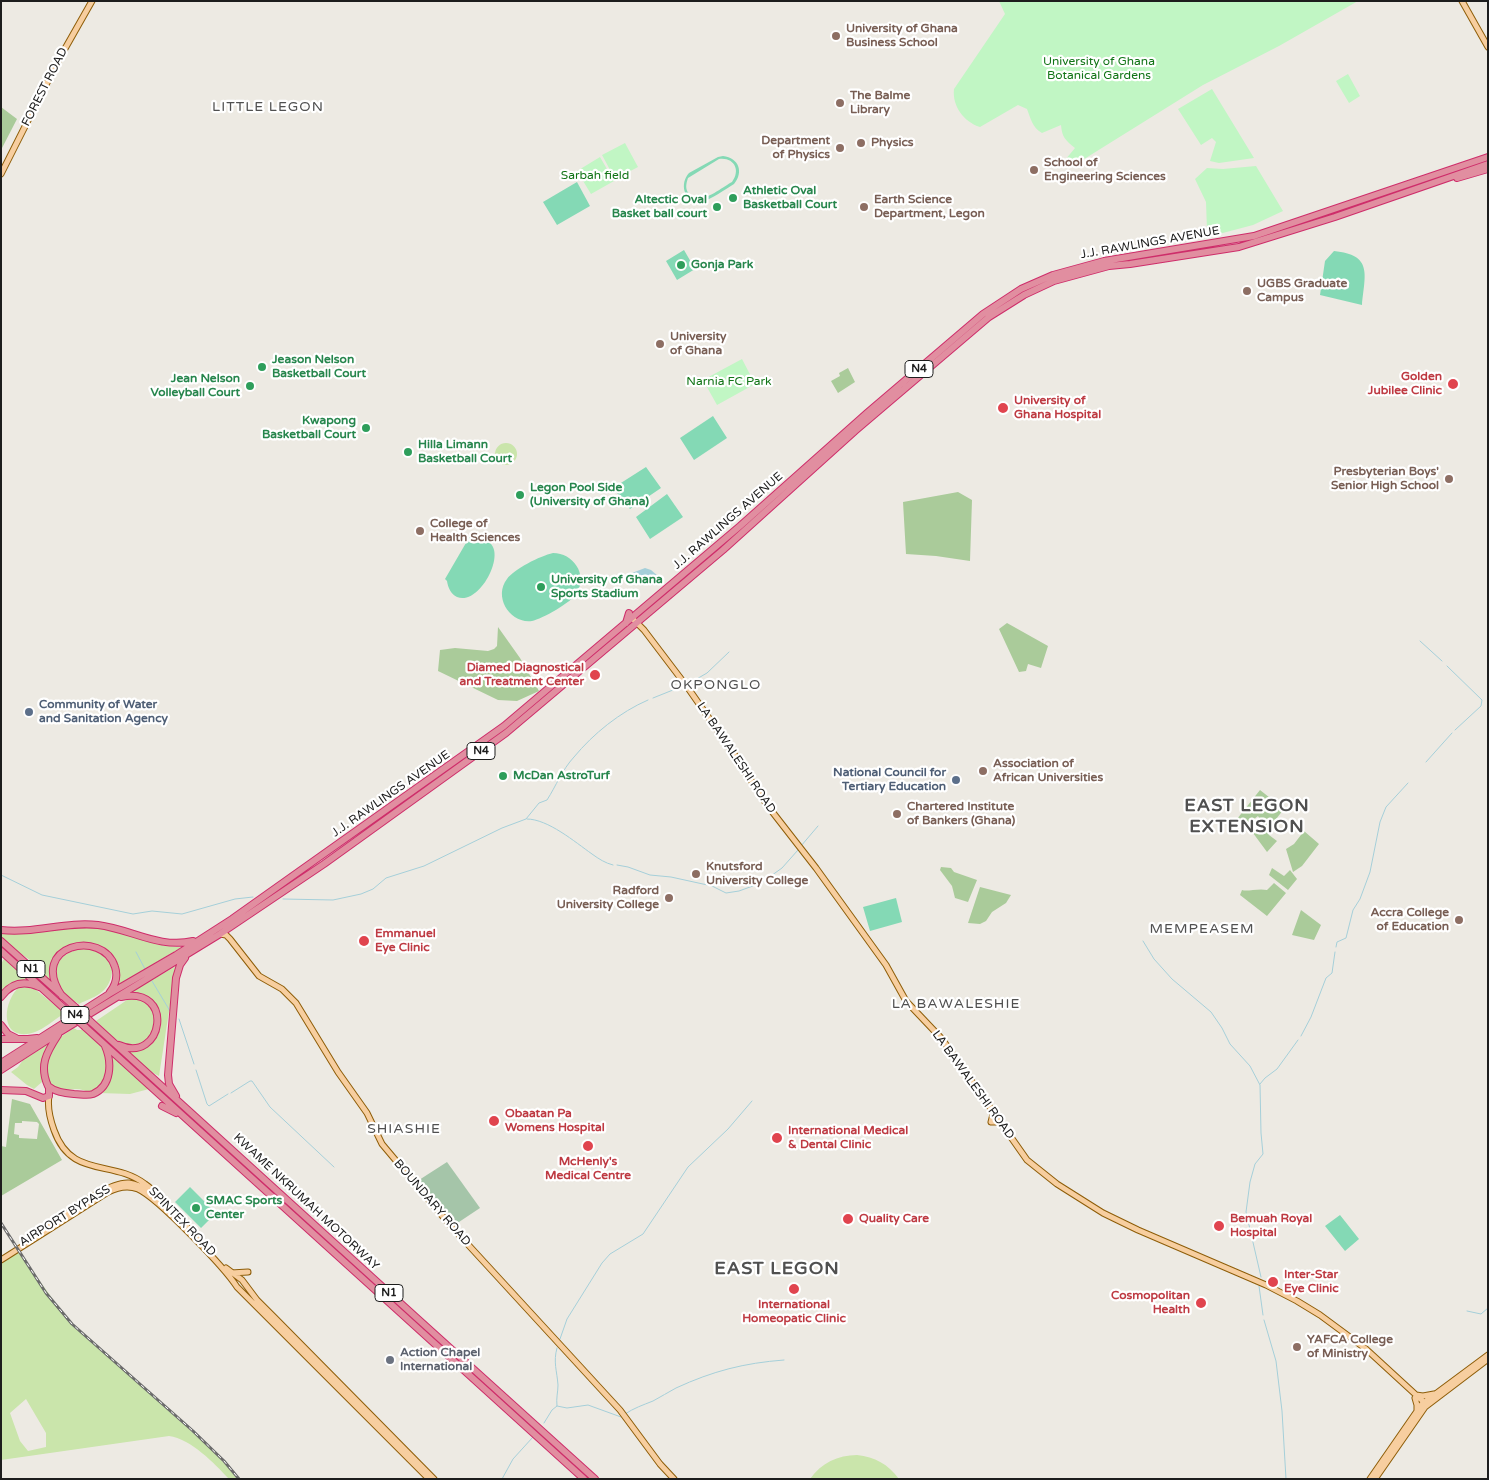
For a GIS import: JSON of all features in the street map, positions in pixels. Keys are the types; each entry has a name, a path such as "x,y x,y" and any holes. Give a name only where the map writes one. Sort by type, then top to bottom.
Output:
{"highway":[{"path":"1438,177 1444,168 1488,152"},
{"name":"J.J. RAWLINGS AVENUE","path":"18,1056 60,1032 199,940 474,749 723,550 872,416 989,317 1024,295 1054,281 1082,272 1108,266 1239,248 1335,217 1350,215 1392,200 1438,177 1488,157"},
{"name":"J.J. RAWLINGS AVENUE","path":"18,1056 42,1036 220,934 324,864 499,738 636,620 867,413 983,314 1021,289 1053,275 1104,261 1254,236 1438,177 1488,164"},
{"path":"1438,177 1460,178 1488,169"},
{"path":"1,930 32,930 72,924 97,924 167,943 180,944 199,940"},
{"name":"KWAME NKRUMAH MOTORWAY","path":"1,941 595,1479"},
{"path":"62,996 53,981 52,970 64,950 84,945 93,946 106,952 114,962 116,970 112,996 141,996 156,1011 158,1027 150,1041 139,1047 128,1048 112,1040"},
{"name":"KWAME NKRUMAH MOTORWAY","path":"1,950 584,1479"},
{"path":"185,1106 172,1089 168,1078 168,1066 176,978 180,965 188,954"},
{"path":"1,997 10,987 18,984 27,983 43,989"},
{"path":"1,1026 8,1034 20,1039"},
{"path":"43,1089 50,1092 49,1096 42,1098 43,1064 46,1054 60,1032"},
{"path":"1,1039 31,1039 42,1036"},
{"path":"1,1090 26,1091 43,1089 92,1094 105,1083 109,1073 110,1063 103,1043"},
{"path":"1,1059 9,1054 18,1056"},
{"path":"1,1063 18,1056"},
{"path":"1,1070 18,1056"},
{"path":"1,1074 16,1065 18,1056"},
{"path":"158,1083 168,1078"},
{"path":"162,1106 184,1117"}],"main road":[{"name":"FOREST ROAD","path":"1,174 58,61 92,1"},
{"path":"1462,1 1488,47"},
{"name":"LA BAWALESHI ROAD","path":"636,620 734,754 768,806 816,868 886,965 906,1001 942,1039 993,1113 990,1122 999,1122 1027,1160 1083,1202 1126,1225 1266,1284 1320,1315 1358,1343 1425,1405"},
{"name":"BOUNDARY ROAD","path":"220,934 226,935 230,939 261,978 275,985 296,1003 338,1072 367,1113 382,1144 450,1225 616,1405 624,1410 672,1479"},
{"name":"SPINTEX ROAD","path":"49,1096 51,1120 59,1144 65,1151 80,1162 121,1172 145,1184 237,1286 429,1479"},
{"name":"AIRPORT BYPASS","path":"1,1258 63,1222 96,1198 113,1190 125,1186 156,1198"},
{"name":"SPINTEX ROAD","path":"156,1198 230,1273 242,1281 275,1318 434,1479"},
{"path":"230,1273 248,1272"},
{"path":"237,1286 243,1287 242,1281"},
{"path":"1375,1479 1425,1405 1437,1393 1488,1354"},
{"path":"1370,1479 1417,1411 1488,1360"},
{"path":"1417,1411 1415,1396 1437,1393"}],"green space":[{"name":"University of Ghana Botanical Gardens","path":"999,1 1358,1 1279,46 1203,85 1081,161 1065,163 1065,160 1075,148 1065,138 1061,125 1042,133 1034,125 1027,109 1018,105 980,127 964,117 957,107 954,89 1005,14"},
{"path":"1348,74 1360,96 1349,103 1336,81"},
{"path":"1212,89 1254,158 1219,163 1210,161 1216,142 1212,138 1201,145 1178,109"},
{"path":"1,107 17,119 1,150"},
{"name":"Sarbah field","path":"625,143 638,167 615,179 602,155"},
{"name":"Sarbah field","path":"600,157 614,181 591,194 577,171"},
{"path":"718,157 728,157 738,166 739,175 734,184 710,199 695,201 691,199 685,192 684,182 686,177 689,173","holes":["719,159 732,162 736,169 732,182 705,197 699,198 689,194 686,186 688,178"]},
{"path":"1256,166 1283,211 1253,225 1219,234 1207,230 1206,202 1195,179 1207,168 1223,169"},
{"path":"577,182 590,206 557,225 543,202"},
{"name":"Gonja Park","path":"684,250 695,269 677,280 666,261"},
{"path":"1334,251 1347,253 1361,262 1365,275 1362,305 1320,295 1325,261"},
{"name":"Narnia FC Park","path":"742,359 755,384 717,405 703,380"},
{"path":"848,368 855,382 838,393 831,381"},
{"path":"713,416 727,438 694,460 680,438"},
{"path":"506,443 516,450 517,454 510,464 506,465 496,458 495,454 502,444"},
{"path":"646,467 661,488 630,509 613,488"},
{"path":"958,492 972,500 970,561 906,554 903,502"},
{"path":"667,494 683,517 650,539 636,517"},
{"path":"470,536 474,538 473,540 486,541 493,547 495,557 492,570 477,592 467,597 457,597 450,590 445,579"},
{"name":"University of Ghana Sports Stadium","path":"553,553 567,557 577,566 581,579 577,593 563,605 537,620 524,621 517,618 506,608 502,594 503,586 515,571 528,563"},
{"path":"1007,623 1048,646 1041,668 1028,664 1026,671 1019,672 999,629"},
{"path":"498,627 520,658 539,691 517,701 498,700 438,671 440,650 455,648 488,651 494,649 497,646"},
{"path":"1260,790 1284,809 1272,824 1269,835 1277,841 1267,852 1253,833 1264,826 1258,816 1246,825 1237,819"},
{"path":"1304,831 1319,844 1302,866 1293,872 1286,849 1294,844"},
{"path":"941,867 951,868 954,872 977,880 968,902 955,898 952,886 940,870"},
{"path":"1272,868 1284,876 1290,870 1297,879 1288,890 1269,875"},
{"path":"1274,883 1286,893 1267,916 1240,895 1242,890 1267,890"},
{"path":"980,887 1011,895 1006,903 992,912 986,921 980,924 968,923"},
{"path":"896,898 902,922 870,931 863,907"},
{"path":"1301,910 1321,925 1314,940 1292,935"},
{"path":"78,927 103,928 165,946 182,947 118,985 116,984 117,964 114,957 107,951 91,945 70,946 58,953 54,959 51,974 52,983 30,960 1,939 1,932 25,934"},
{"path":"84,948 103,954 110,962 112,972 109,983 103,991 79,1004 63,992 58,983 56,969 62,958 75,950"},
{"path":"5,957 31,981 16,981 1,993 1,964"},
{"path":"176,966 159,1076 151,1072 127,1051 139,1050 150,1045 159,1034 160,1027 159,1013 152,1001 143,995 131,992"},
{"path":"20,986 35,989 63,1012 62,1015 35,1032 24,1034 16,1032 10,1027 7,1020 7,1012 9,1002"},
{"path":"130,998 143,1001 151,1008 155,1017 152,1035 146,1041 137,1045 127,1044 118,1040 96,1021"},
{"path":"74,1028 83,1030 96,1041 103,1049 108,1061 107,1073 104,1079 91,1093 78,1089 59,1090 50,1085 46,1079 46,1066 54,1045"},
{"path":"48,1044 42,1062 42,1082 34,1089 11,1072 23,1060"},
{"path":"111,1054 149,1089 130,1094 99,1093 110,1075"},
{"path":"12,1099 30,1104 62,1160 1,1196 1,1146 6,1147","holes":["22,1121 37,1122 39,1124 37,1139 19,1138 19,1135 14,1134 15,1123 22,1123"]},
{"path":"447,1162 480,1208 456,1224 419,1180"},
{"name":"SMAC Sports Center","path":"190,1187 216,1213 201,1228 175,1202"},
{"path":"1340,1215 1359,1239 1345,1251 1325,1226"},
{"path":"19,1252 67,1319 209,1447 239,1479 229,1479 194,1447 169,1436 1,1460 1,1264","holes":["26,1399 46,1433 46,1447 28,1451 20,1441 10,1413"]},
{"path":"857,1455 870,1457 881,1462 899,1479 810,1479 814,1473 830,1461 843,1456"}],"water":[{"path":"645,568 658,576 658,582 655,585 638,584 632,573"}],"waterway":[{"path":"1420,641 1442,661"},
{"path":"688,684 707,673 729,652"},
{"path":"1447,666 1482,700 1481,706 1455,730"},
{"path":"653,698 683,686"},
{"path":"283,899 333,900 361,894 373,889 386,878 424,866 502,828 526,819 539,803 547,800 566,767 590,740 617,717 648,700"},
{"path":"1426,762 1452,733"},
{"path":"1336,947 1337,942 1346,938 1353,910 1360,899 1370,872 1380,822 1386,807 1408,783"},
{"path":"527,819 552,827 600,859 613,865"},
{"path":"801,846 818,826"},
{"path":"617,865 650,875 671,877 712,886 726,893 739,891 761,883 782,868 798,850"},
{"path":"1,875 42,895 133,914 152,911 182,914 235,899 253,897"},
{"path":"1143,941 1154,959 1172,979 1211,1012 1230,1044 1250,1066 1260,1085 1263,1154 1255,1164 1250,1182 1246,1212 1261,1277"},
{"path":"136,952 145,969"},
{"path":"1301,1036 1311,1017 1326,978 1332,973 1335,952"},
{"path":"152,981 170,1011"},
{"path":"179,1019 194,1064"},
{"path":"1260,1084 1277,1069 1298,1040"},
{"path":"196,1070 209,1106 228,1094"},
{"path":"231,1093 252,1081 270,1107 334,1167"},
{"path":"560,1339 567,1319 602,1263 610,1254 643,1234 688,1167 728,1129 752,1101"},
{"path":"1259,1286 1263,1315"},
{"path":"1467,1311 1481,1314 1488,1308"},
{"path":"1264,1320 1276,1361 1282,1411 1286,1479"},
{"path":"544,1423 552,1410 557,1406 558,1385 555,1362 557,1348"},
{"path":"625,1414 676,1388 703,1377 755,1363 784,1360"},
{"path":"557,1406 567,1408 588,1405 621,1417"},
{"path":"502,1479 513,1459 533,1437"}],"railway":[{"path":"1,1223 46,1293 72,1324 193,1431 224,1461 239,1479"}],"place":[{"name":"University of Ghana Business School","path":"836,36"},
{"name":"The Balme Library","path":"840,103"},
{"name":"Physics","path":"861,143"},
{"name":"Department of Physics","path":"840,148"},
{"name":"School of Engineering Sciences","path":"1034,170"},
{"name":"Athletic Oval Basketball Court","path":"733,198"},
{"name":"Altectic Oval Basket ball court","path":"717,207"},
{"name":"Earth Science Department, Legon","path":"864,207"},
{"name":"Gonja Park","path":"681,265"},
{"name":"UGBS Graduate Campus","path":"1247,291"},
{"name":"University of Ghana","path":"660,344"},
{"name":"Jeason Nelson Basketball Court","path":"262,367"},
{"name":"Golden Jubilee Clinic","path":"1453,384"},
{"name":"Jean Nelson Volleyball Court","path":"250,386"},
{"name":"University of Ghana Hospital","path":"1003,408"},
{"name":"Kwapong Basketball Court","path":"366,428"},
{"name":"Hilla Limann Basketball Court","path":"408,452"},
{"name":"Presbyterian Boys' Senior High School","path":"1449,479"},
{"name":"Legon Pool Side (University of Ghana)","path":"520,495"},
{"name":"College of Health Sciences","path":"420,531"},
{"name":"University of Ghana Sports Stadium","path":"541,587"},
{"name":"Diamed Diagnostical and Treatment Center","path":"595,675"},
{"name":"Community of Water and Sanitation Agency","path":"29,712"},
{"name":"Association of African Universities","path":"983,771"},
{"name":"McDan AstroTurf","path":"503,776"},
{"name":"National Council for Tertiary Education","path":"956,780"},
{"name":"Chartered Institute of Bankers (Ghana)","path":"897,814"},
{"name":"Knutsford University College","path":"696,874"},
{"name":"Radford University College","path":"669,898"},
{"name":"Accra College of Education","path":"1459,920"},
{"name":"Emmanuel Eye Clinic","path":"364,941"},
{"name":"Obaatan Pa Womens Hospital","path":"494,1121"},
{"name":"International Medical & Dental Clinic","path":"777,1138"},
{"name":"McHenly's Medical Centre","path":"588,1146"},
{"name":"SMAC Sports Center","path":"196,1208"},
{"name":"Quality Care","path":"848,1219"},
{"name":"Bemuah Royal Hospital","path":"1219,1226"},
{"name":"Inter-Star Eye Clinic","path":"1273,1282"},
{"name":"International Homeopatic Clinic","path":"794,1289"},
{"name":"Cosmopolitan Health","path":"1201,1303"},
{"name":"YAFCA College of Ministry","path":"1297,1347"},
{"name":"Action Chapel International","path":"390,1360"}],"district":[{"name":"LITTLE LEGON","path":"268,107"},
{"name":"OKPONGLO","path":"716,685"},
{"name":"EAST LEGON EXTENSION","path":"1247,816"},
{"name":"MEMPEASEM","path":"1202,929"},
{"name":"LA BAWALESHIE","path":"956,1004"},
{"name":"SHIASHIE","path":"404,1129"},
{"name":"EAST LEGON","path":"777,1269"}]}
